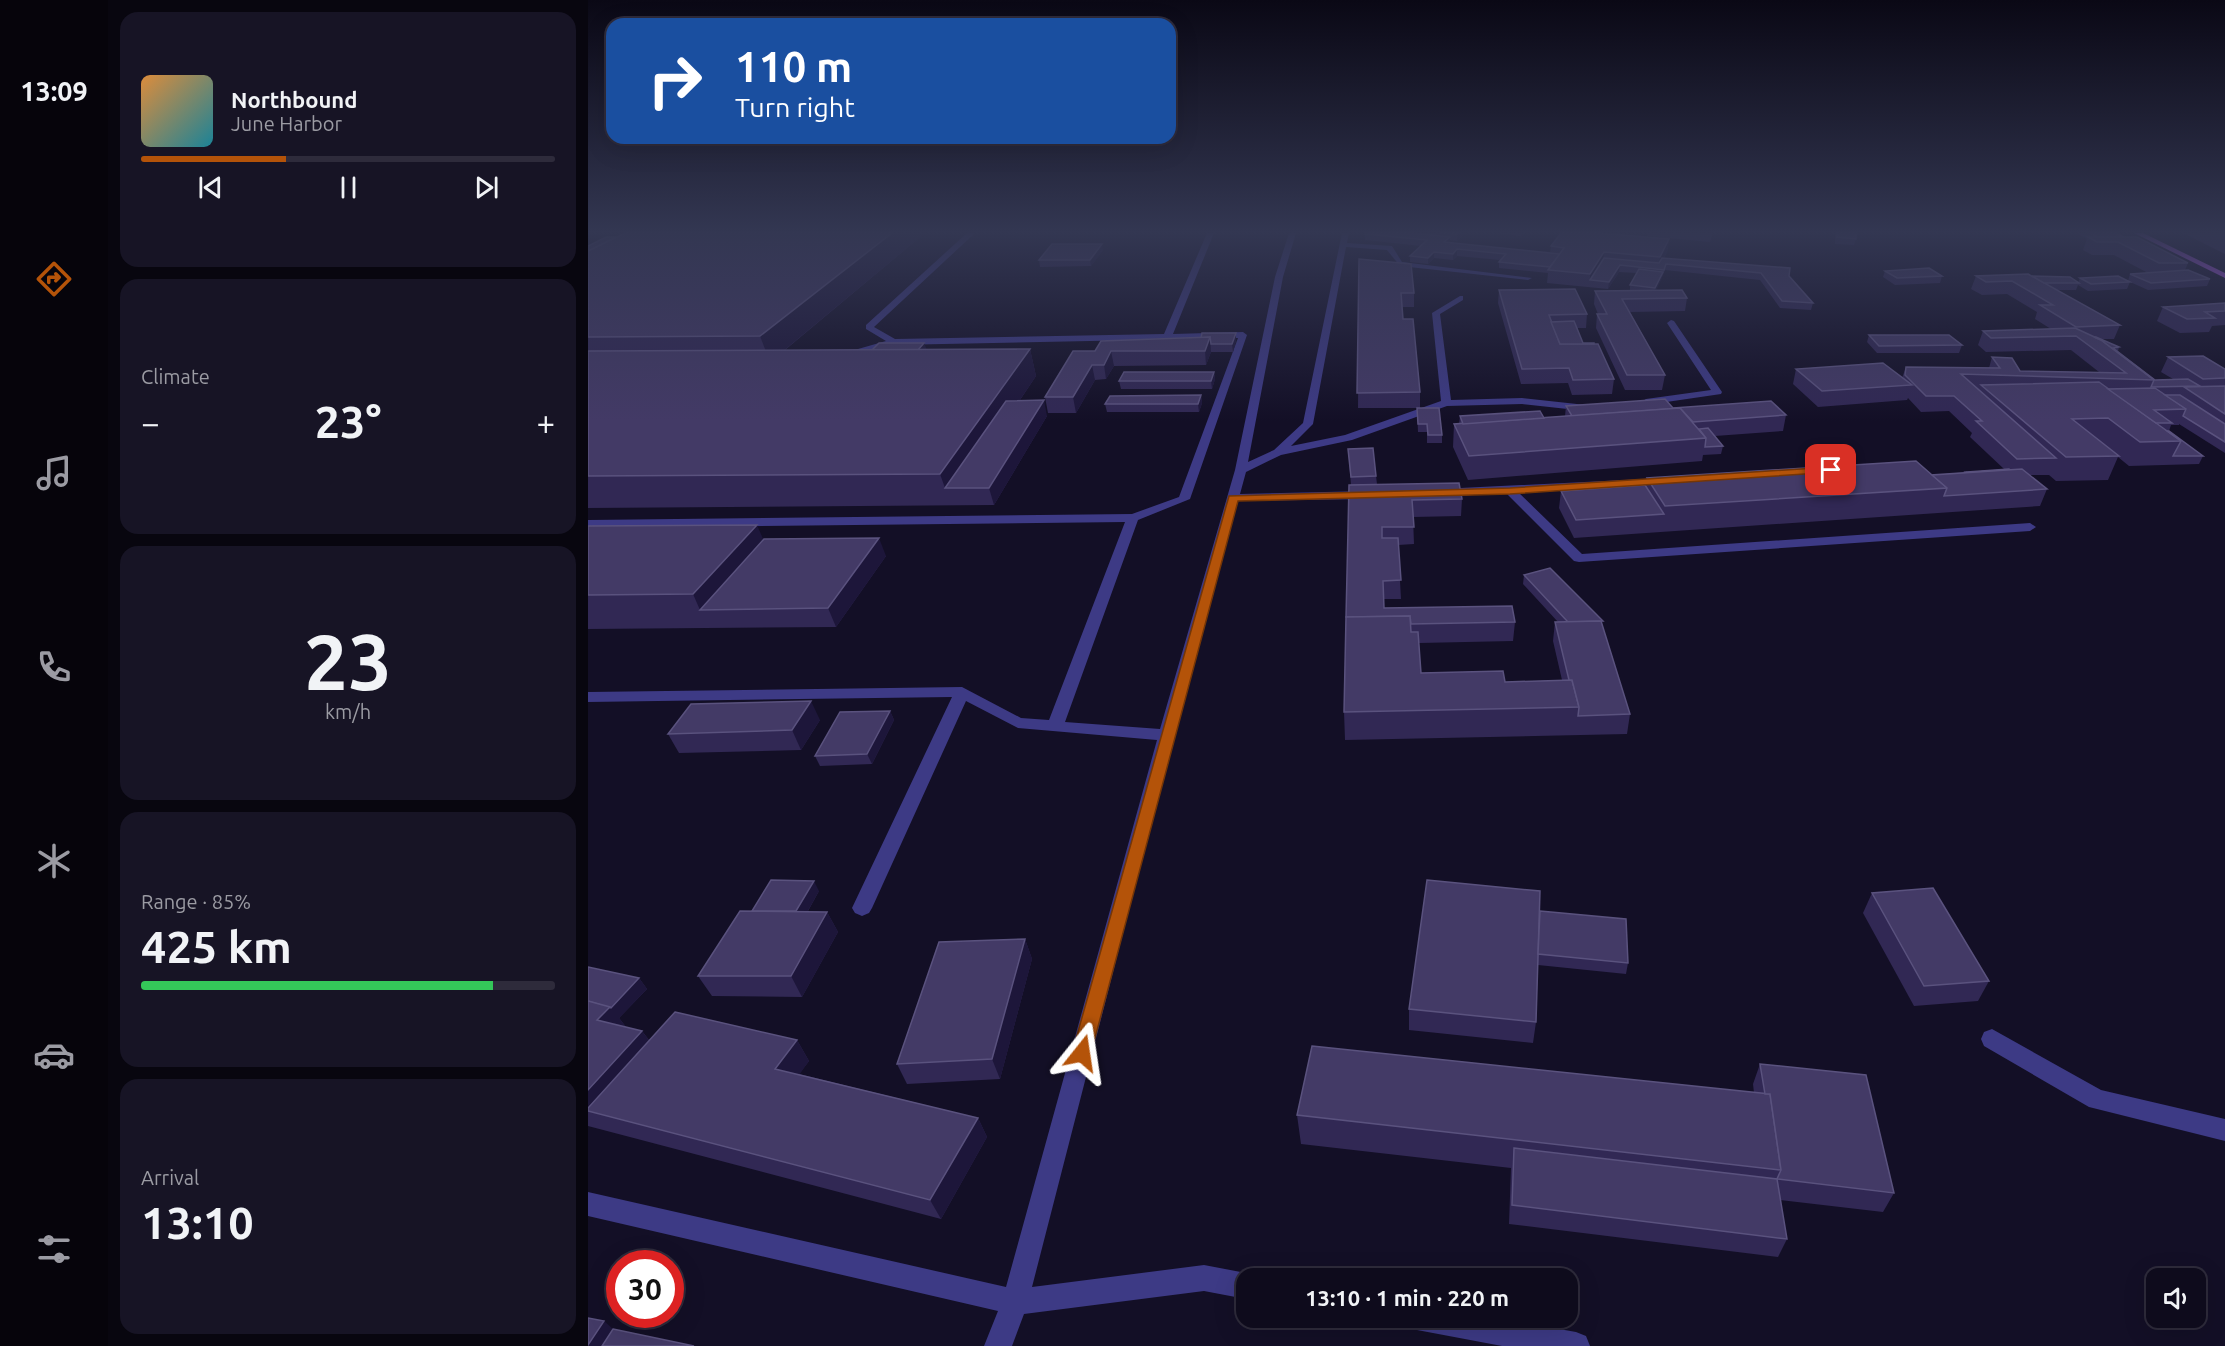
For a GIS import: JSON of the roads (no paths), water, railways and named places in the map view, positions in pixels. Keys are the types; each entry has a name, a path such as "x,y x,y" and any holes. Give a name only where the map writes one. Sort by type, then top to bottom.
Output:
{"street":[{"path":"893,342 869,327 903,296"},
{"path":"1168,335 1184,296"},
{"path":"998,1346 1015,1302 1166,735 1241,470 1275,296"},
{"path":"1278,452 1308,424 1333,296"},
{"path":"1446,403 1436,313 1460,298"},
{"path":"1630,404 1716,392 1671,323"},
{"path":"588,524 1133,518 1184,499 1243,335 893,342 838,357"},
{"path":"1241,470 1278,452 1348,438 1446,403 1522,401 1598,409"},
{"path":"1429,493 1510,491 1676,480"},
{"path":"1510,491 1579,558 2030,527"},
{"path":"1233,498 1383,494"},
{"path":"1055,726 1133,518"},
{"path":"588,697 962,692 1018,723 1166,735"},
{"path":"862,908 962,692"},
{"path":"1992,1039 2097,1100 2225,1130"},
{"path":"588,1204 1015,1302 1204,1278 1236,1284"},
{"path":"1477,1328 1576,1346"}]}
